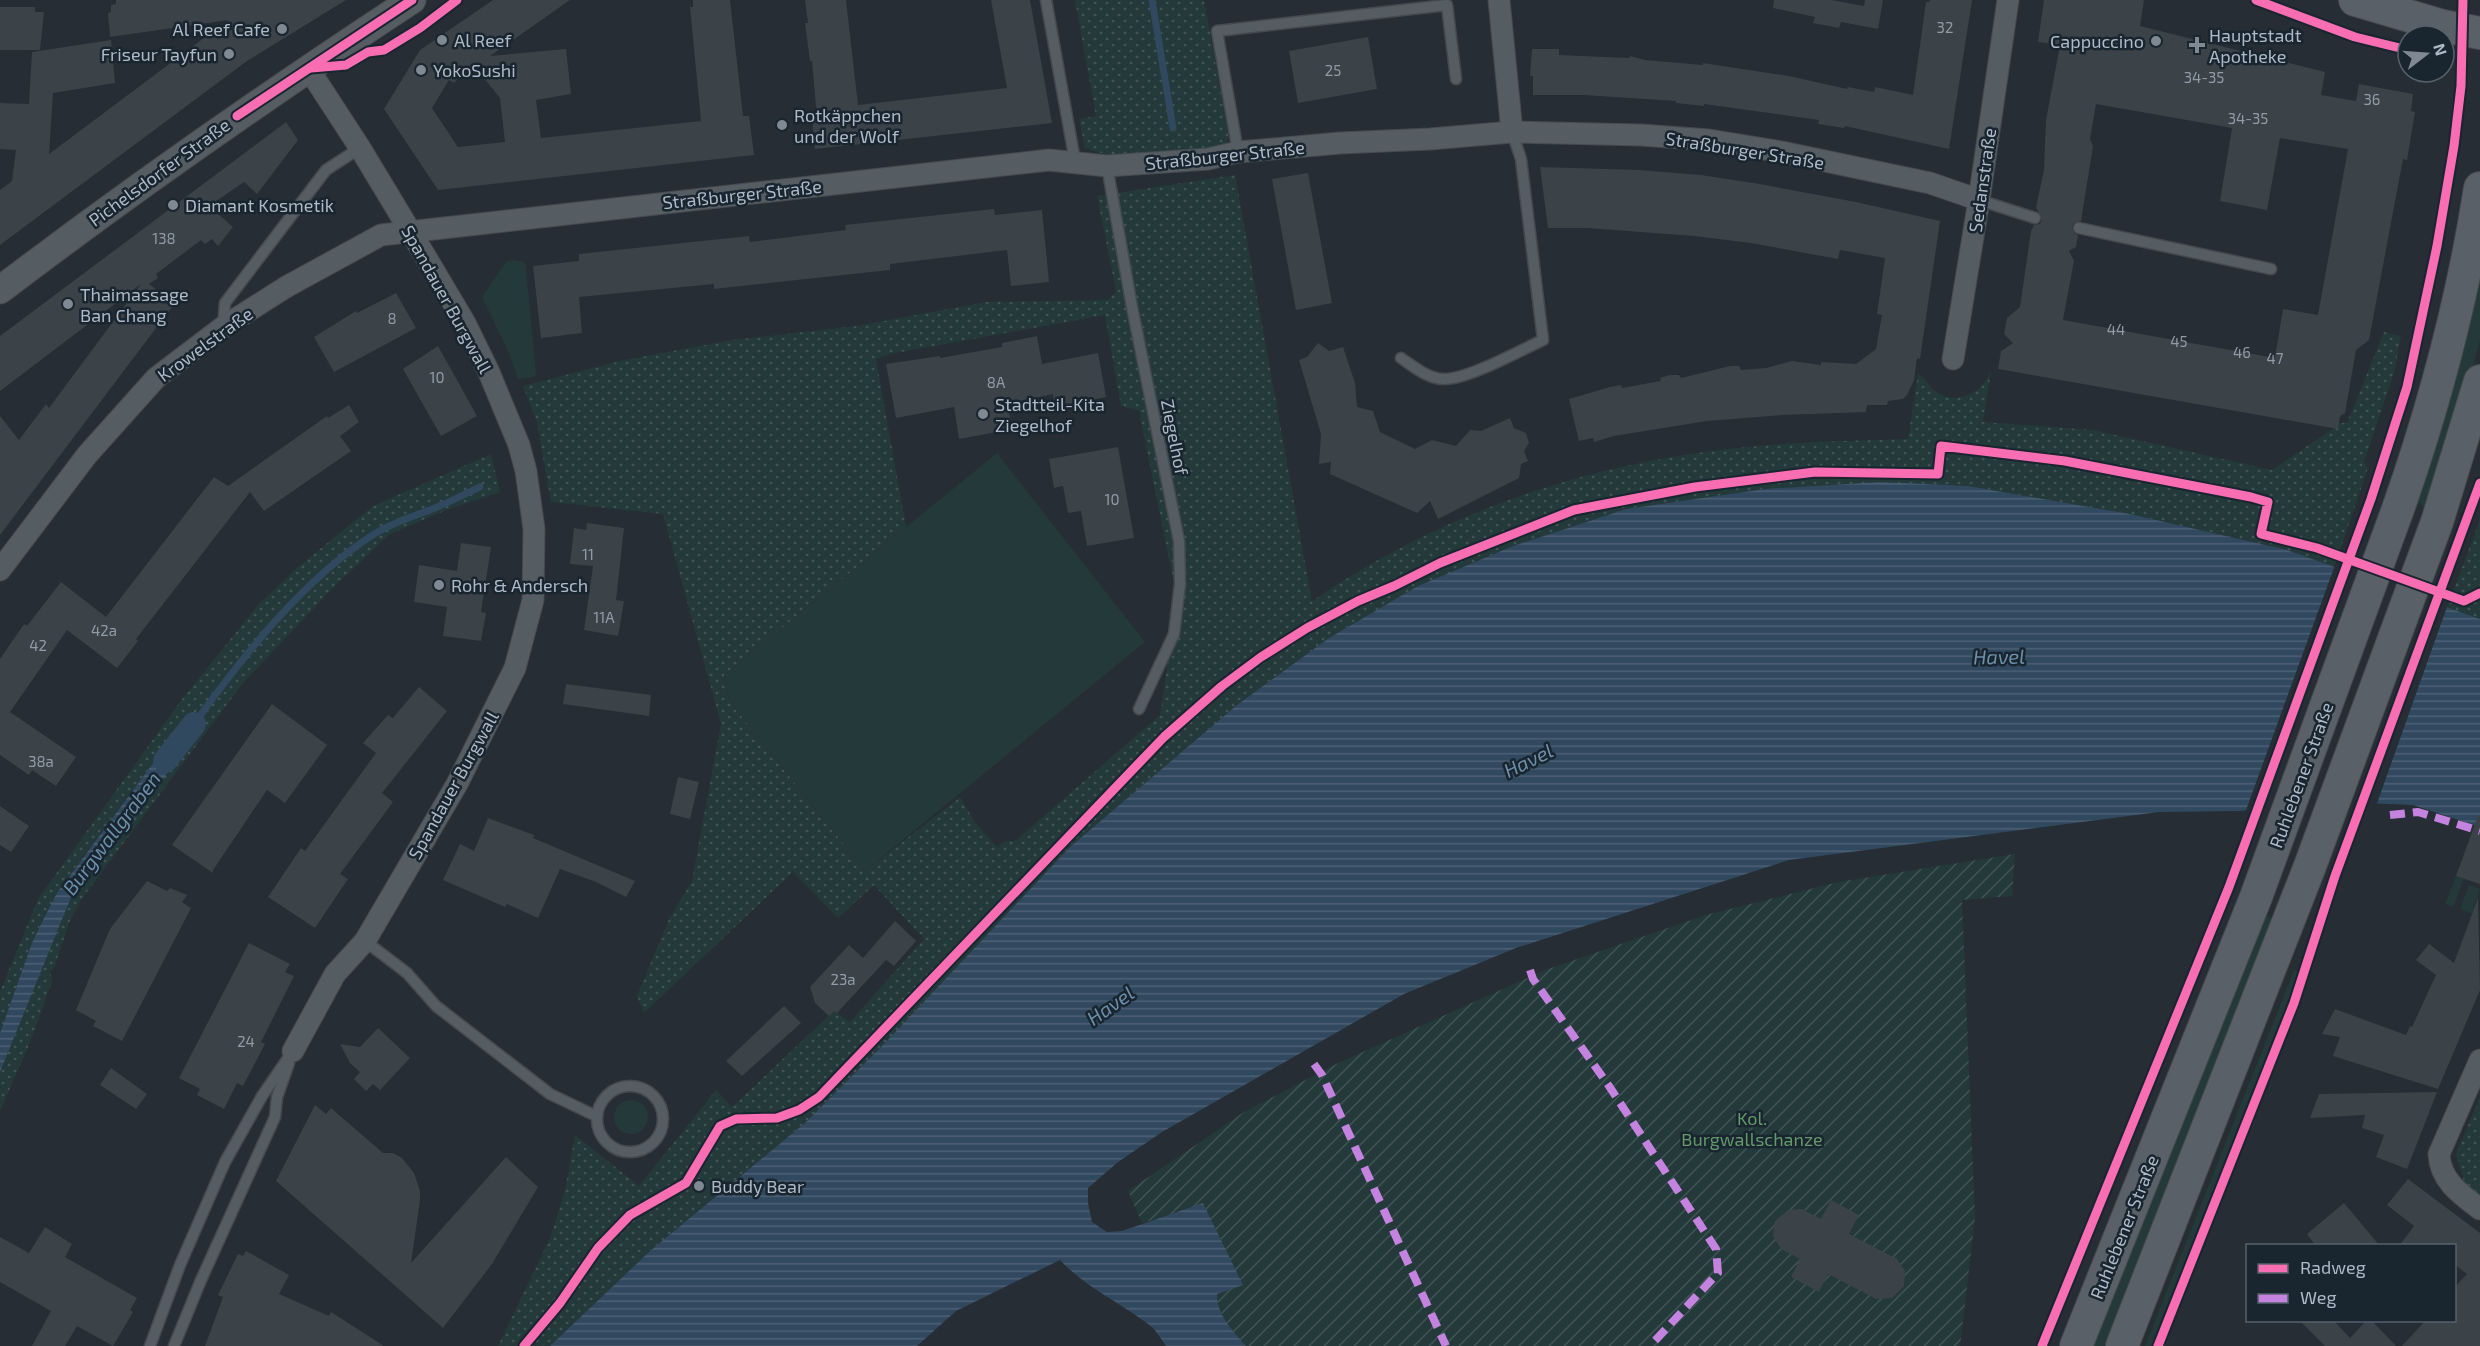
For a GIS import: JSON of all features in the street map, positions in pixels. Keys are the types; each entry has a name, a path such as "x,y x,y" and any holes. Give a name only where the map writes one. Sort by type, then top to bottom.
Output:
{"main road":[{"path":"2355,0 2434,23 2480,33"},
{"name":"Ruhlebener Straße","path":"2076,1346 2256,897 2421,444 2447,355 2466,272 2480,188"},
{"path":"2122,1346 2310,866 2437,522 2480,381"}],"street":[{"name":"Pichelsdorfer Straße","path":"0,290 227,123 412,0"},
{"path":"1498,0 1512,132"},
{"name":"Sedanstraße","path":"1953,359 2008,0"},
{"name":"Spandauer Burgwall","path":"292,1052 335,974 365,941 457,784 516,668 533,600 534,528 526,471 519,445 488,370 465,323 360,148 308,68"},
{"name":"Straßburger Straße","path":"409,231 1049,160 1107,166 1208,159 1238,152 1512,132 1641,135 1709,140 1782,152 1930,183 1979,200"},
{"name":"Krowelstraße","path":"0,570 87,455 156,378 223,327 294,283 381,235 409,231"},
{"path":"2480,1060 2439,1154 2440,1167 2445,1178 2480,1209"}],"lane":[{"path":"1046,0 1076,161"},
{"path":"1238,152 1216,31 1448,5 1456,79"},
{"path":"1401,358 1424,374 1442,379 1460,377 1543,340 1521,159 1512,132"},
{"path":"223,327 225,303 326,170 360,148"},
{"name":"Ziegelhof","path":"1107,166 1134,319 1179,541 1180,584 1174,634 1139,709"},
{"name":"Straßburger Straße","path":"1979,200 2035,218"},
{"path":"2079,228 2271,269"},
{"path":"365,941 407,973 436,1006 550,1094 596,1116"},
{"path":"150,1346 180,1265 225,1162 261,1096 292,1052"},
{"path":"174,1346 201,1280 275,1117 277,1097 292,1052"},
{"path":"623,1086 634,1086 644,1088 659,1101 663,1122 660,1134 644,1150 621,1151 610,1146 602,1138 597,1127 596,1116 605,1096 623,1086"}],"green space":[{"path":"1075,0 1204,0 1228,133 1228,140 1224,146 1207,151 1114,157 1085,148 1079,119 1096,116"},
{"path":"1235,175 1312,601 1416,540 1470,515 1525,494 1581,477 1639,463 1758,446 1908,439 1918,374 1943,396 1960,398 1981,386 1991,371 1983,422 2093,430 2272,470 2339,423 2347,423 2384,332 2401,336 2394,373 2364,462 2368,468 2334,568 2287,550 2130,514 1968,486 1880,482 1765,489 1626,509 1513,546 1418,586 1329,638 1237,705 1070,847 884,1044 805,1123 650,1251 550,1346 498,1346 551,1236 565,1190 575,1135 639,1186 716,1090 732,1107 834,1011 850,1022 924,939 874,885 838,918 793,872 644,1013 637,996 669,919 692,881 721,724 663,514 551,502 537,423 523,386 624,360 732,340 857,326 986,302 1108,300 1116,291 1097,196","holes":["1105,315 1121,406 1139,411 1177,599 1160,715 1015,841 1005,841 997,847 974,821 960,797 865,871 729,701 724,675 906,527 876,359 890,354"]},
{"path":"513,260 525,262 536,374 534,377 518,379 509,353 482,297 506,262"},
{"path":"2480,265 2480,340 2458,422 2427,513 2420,503 2411,509"},
{"path":"997,453 1145,642 865,871 729,701 724,675"},
{"path":"491,454 500,492 449,509 390,534 334,587 243,683 81,900 69,923 55,966 50,972 52,982 29,1045 0,1111 0,1072 72,895 197,734 171,739 62,885 41,923 0,1033 0,992 38,899 182,699 259,604 298,567 373,506"},
{"path":"2480,520 2480,619 2447,607"},
{"name":"Kol. Burgwallschanze","path":"2015,854 2012,896 1962,900 1975,1218 1960,1346 1246,1346 1220,1309 1217,1294 1242,1284 1203,1204 1142,1223 1128,1191 1244,1112 1336,1064 1545,970 1706,915 1838,882"},
{"path":"2456,876 2464,879 2453,907 2445,904"},
{"path":"2469,885 2480,889 2472,914 2460,909"},
{"path":"2263,909 2267,916 2274,919 2110,1346 2087,1346"},
{"path":"2294,970 2301,972 2287,1010 2154,1346 2145,1346"},
{"path":"2480,1097 2480,1199 2466,1189 2456,1154"},
{"path":"631,1100 643,1105 648,1117 643,1129 631,1134 619,1129 614,1117 619,1105"}],"water":[{"name":"Havel","path":"1880,482 1968,486 2130,514 2287,550 2480,619 2480,827 2413,805 2317,801 2240,811 2159,812 1789,860 1516,948 1404,994 1162,1132 1118,1162 1088,1188 1092,1222 1107,1232 1122,1231 1203,1203 1243,1285 1217,1294 1223,1316 1246,1346 1166,1346 1152,1327 1141,1318 1093,1288 1060,1260 956,1311 917,1346 550,1346 650,1251 805,1123 884,1044 1070,847 1237,705 1329,638 1418,586 1513,546 1626,509 1765,489"},
{"path":"198,734 72,895 0,1072 0,1033 32,943 57,893 171,739"}],"pier":[{"path":"2335,565 2448,604 2376,806 2318,804 2245,813"}],"building":[{"path":"116,0 346,0 247,61 0,245 0,190 12,181 16,150 0,149 0,103 29,104 32,52 111,40 115,83 53,93 49,154 228,20 110,37 108,13 111,12 111,5 116,4"},
{"path":"493,0 570,0 490,56 566,49 571,94 536,100 541,138 701,121 690,7 693,7 693,0 730,0 743,116 749,116 754,155 438,190 384,109 420,50","holes":["475,67 500,98 505,142 458,147 432,108 449,80 454,83"]},
{"path":"805,0 846,0 858,105 1007,88 991,0 1030,0 1052,123 815,149 812,118 817,118 812,61 810,61 805,23 808,23"},
{"path":"1774,0 1831,0 1864,6 1865,0 1883,0 1878,29 1841,22 1839,28 1813,23 1815,17 1773,8"},
{"path":"1930,0 1972,0 1949,149 1845,126 1844,128 1818,124 1819,120 1704,104 1704,106 1676,103 1676,101 1584,95 1533,95 1533,76 1530,76 1532,49 1559,49 1559,55 1629,58 1630,56 1645,60 1703,65 1703,63 1789,76 1847,89 1848,87 1874,92 1875,87 1913,95 1926,2"},
{"path":"2044,0 2144,0 2140,26 2325,72 2321,95 2356,101 2359,84 2413,94 2411,111 2415,112 2407,160 2403,159 2369,340 2356,350 2345,413 2340,416 2338,429 1998,369 2001,351 2013,343 2004,334 2007,318 2020,307 2031,231 2034,225 2040,224 2042,220 2036,207 2044,170 2046,120 2060,45 2038,42","holes":["2096,104 2232,128 2220,201 2267,210 2280,138 2348,149 2318,315 2283,309 2275,358 2063,320 2074,261 2069,251 2076,247 2078,235 2074,233 2072,227 2074,223 2081,221 2093,146 2090,139"]},
{"path":"0,7 35,7 35,12 44,12 40,50 0,50"},
{"path":"1368,37 1377,89 1298,103 1289,51"},
{"path":"286,122 298,140 257,194 244,182 209,206 233,227 218,246 212,239 205,244 201,240 156,274 158,278 149,284 175,303 0,535 0,416 19,440 46,404 49,408 141,284 0,391 0,336"},
{"path":"1540,167 1639,170 1701,175 1856,202 1940,221 1920,359 1917,358 1914,380 1907,395 1903,399 1888,401 1887,405 1867,405 1866,412 1707,421 1614,436 1594,442 1593,438 1579,441 1569,399 1610,387 1621,385 1622,388 1661,381 1660,378 1670,375 1679,375 1681,378 1730,366 1739,366 1741,370 1766,368 1792,361 1821,365 1821,362 1856,364 1876,349 1882,315 1877,314 1885,258 1840,250 1838,259 1751,243 1694,236 1588,228 1548,228"},
{"path":"1308,173 1332,303 1296,310 1272,179"},
{"path":"994,209 995,215 1042,210 1049,282 1011,286 1007,250 890,264 890,270 714,289 714,284 579,297 582,333 541,338 533,266 579,261 579,254 749,236 750,242 846,230 845,225"},
{"path":"396,293 416,328 334,372 314,337 356,311 357,313"},
{"name":"Stadtteil-Kita Ziegelhof","path":"1037,336 1042,364 1098,353 1106,397 1054,408 1053,394 1007,404 1013,429 959,439 954,407 896,418 886,364 940,356 940,358 1002,347 1002,343"},
{"path":"1318,343 1329,351 1343,347 1355,383 1357,407 1373,411 1380,432 1415,449 1432,440 1456,446 1470,430 1481,431 1510,418 1514,428 1526,433 1529,443 1524,451 1528,461 1521,464 1519,478 1438,519 1430,501 1417,513 1330,474 1331,462 1319,464 1321,434 1299,360 1307,357"},
{"path":"438,346 477,416 441,436 403,369"},
{"path":"349,405 359,422 340,436 351,451 264,511 250,492 136,639 138,641 117,668 67,630 10,712 76,757 56,786 32,770 29,775 0,755 0,659 24,624 27,626 61,582 106,617 214,477 228,486 327,416 328,418"},
{"path":"1118,447 1134,538 1087,546 1081,511 1068,513 1063,486 1054,488 1049,459"},
{"path":"587,523 624,528 616,600 624,601 618,636 584,630 593,566 570,564 574,528 586,530"},
{"path":"461,543 491,547 481,612 486,613 481,641 443,636 447,607 414,602 419,565 457,571"},
{"path":"566,684 651,695 649,716 563,704"},
{"path":"419,687 447,711 382,793 393,802 340,874 348,879 315,928 268,897 301,848 305,851 376,753 363,743 388,715 393,718"},
{"path":"272,704 327,745 285,803 267,790 213,873 172,845"},
{"path":"678,777 699,782 690,819 670,814"},
{"path":"0,806 29,826 11,852 0,845"},
{"path":"2478,816 2480,816 2480,884 2456,876"},
{"path":"488,818 534,835 533,838 635,881 626,897 596,882 560,869 538,918 507,904 505,907 443,880 460,844 474,851"},
{"path":"147,881 167,891 170,888 187,895 182,902 191,908 122,1041 93,1026 96,1021 76,1010 110,929"},
{"path":"2478,898 2480,990 2438,1089 2333,1056 2340,1037 2322,1034 2335,1009 2406,1035 2436,975 2416,960 2429,944 2454,963"},
{"path":"895,921 916,941 894,966 886,960 837,1013 834,1011 829,1016 815,1003 810,987 849,945 863,958"},
{"path":"249,943 290,964 285,972 294,976 261,1042 265,1044 243,1086 237,1083 224,1109 197,1095 200,1089 179,1078"},
{"path":"784,1006 801,1023 742,1076 726,1061"},
{"path":"378,1028 410,1058 380,1090 373,1084 366,1091 354,1079 360,1072 350,1063 340,1044 360,1047"},
{"path":"111,1068 147,1094 136,1109 100,1085"},
{"path":"2437,1092 2407,1169 2376,1157 2384,1135 2362,1128 2365,1115 2310,1118 2319,1094"},
{"path":"315,1105 326,1114 331,1108 383,1153 393,1153 402,1158 414,1173 420,1191 420,1200 411,1263 506,1157 538,1187 492,1264 443,1328 276,1181"},
{"path":"2408,1179 2480,1233 2480,1346 2402,1346 2424,1322 2456,1322 2456,1286 2467,1274 2456,1266 2456,1244 2401,1244 2414,1226 2387,1205"},
{"path":"1831,1200 1859,1215 1849,1234 1897,1259 1905,1271 1904,1286 1892,1298 1876,1299 1828,1274 1819,1292 1791,1277 1800,1259 1781,1249 1773,1236 1775,1221 1788,1210 1802,1209 1821,1219"},
{"path":"2344,1203 2378,1244 2314,1244 2307,1234"},
{"path":"45,1227 72,1244 65,1257 137,1298 130,1310 133,1312 113,1346 77,1326 65,1346 32,1346 51,1311 0,1282 0,1237 29,1253"},
{"path":"246,1251 289,1275 279,1294 329,1316 331,1312 384,1346 205,1346 223,1297 218,1295 238,1254 243,1256"},
{"path":"2301,1322 2335,1322 2350,1338 2365,1322 2373,1322 2396,1346 2325,1346"}],"waterway":[{"path":"1152,0 1173,128"},
{"path":"194,724 276,620 324,572 383,529 441,506 480,487"},
{"name":"Burgwallgraben","path":"165,761 194,724"}],"marked path":[{"path":"2390,815 2418,812 2480,831"},
{"path":"1530,970 1533,979 1609,1086 1716,1249 1718,1273 1650,1346"},
{"path":"1314,1064 1322,1075 1446,1346"}],"cycle path":[{"path":"237,116 412,0"},
{"path":"311,68 346,65 368,52 384,50 420,28 457,0"},
{"path":"2256,0 2355,37 2396,47"},
{"path":"2042,1346 2229,887 2371,499 2407,387 2437,246 2454,146 2461,86 2463,0"},
{"path":"524,1346 560,1303 598,1248 630,1215 686,1183 720,1126 736,1119 777,1118 799,1110 819,1097 1164,737 1222,686 1261,657 1307,628 1358,601 1440,563 1574,510 1695,487 1815,472 1938,474 1941,446 2065,461 2251,497 2268,502 2261,534 2317,548 2464,601 2480,593"},
{"path":"2158,1346 2294,1003 2335,876 2480,483"}],"place":[{"name":"Al Reef Cafe","path":"282,29"},
{"name":"Al Reef","path":"442,40"},
{"name":"Cappuccino","path":"2156,41"},
{"name":"Hauptstadt Apotheke","path":"2197,45"},
{"name":"Friseur Tayfun","path":"229,54"},
{"name":"YokoSushi","path":"421,70"},
{"name":"Rotkäppchen und der Wolf","path":"782,125"},
{"name":"Diamant Kosmetik","path":"173,205"},
{"name":"Thaimassage Ban Chang","path":"68,304"},
{"name":"Stadtteil-Kita Ziegelhof","path":"983,414"},
{"name":"Rohr & Andersch","path":"439,585"},
{"name":"Buddy Bear","path":"699,1186"}]}
